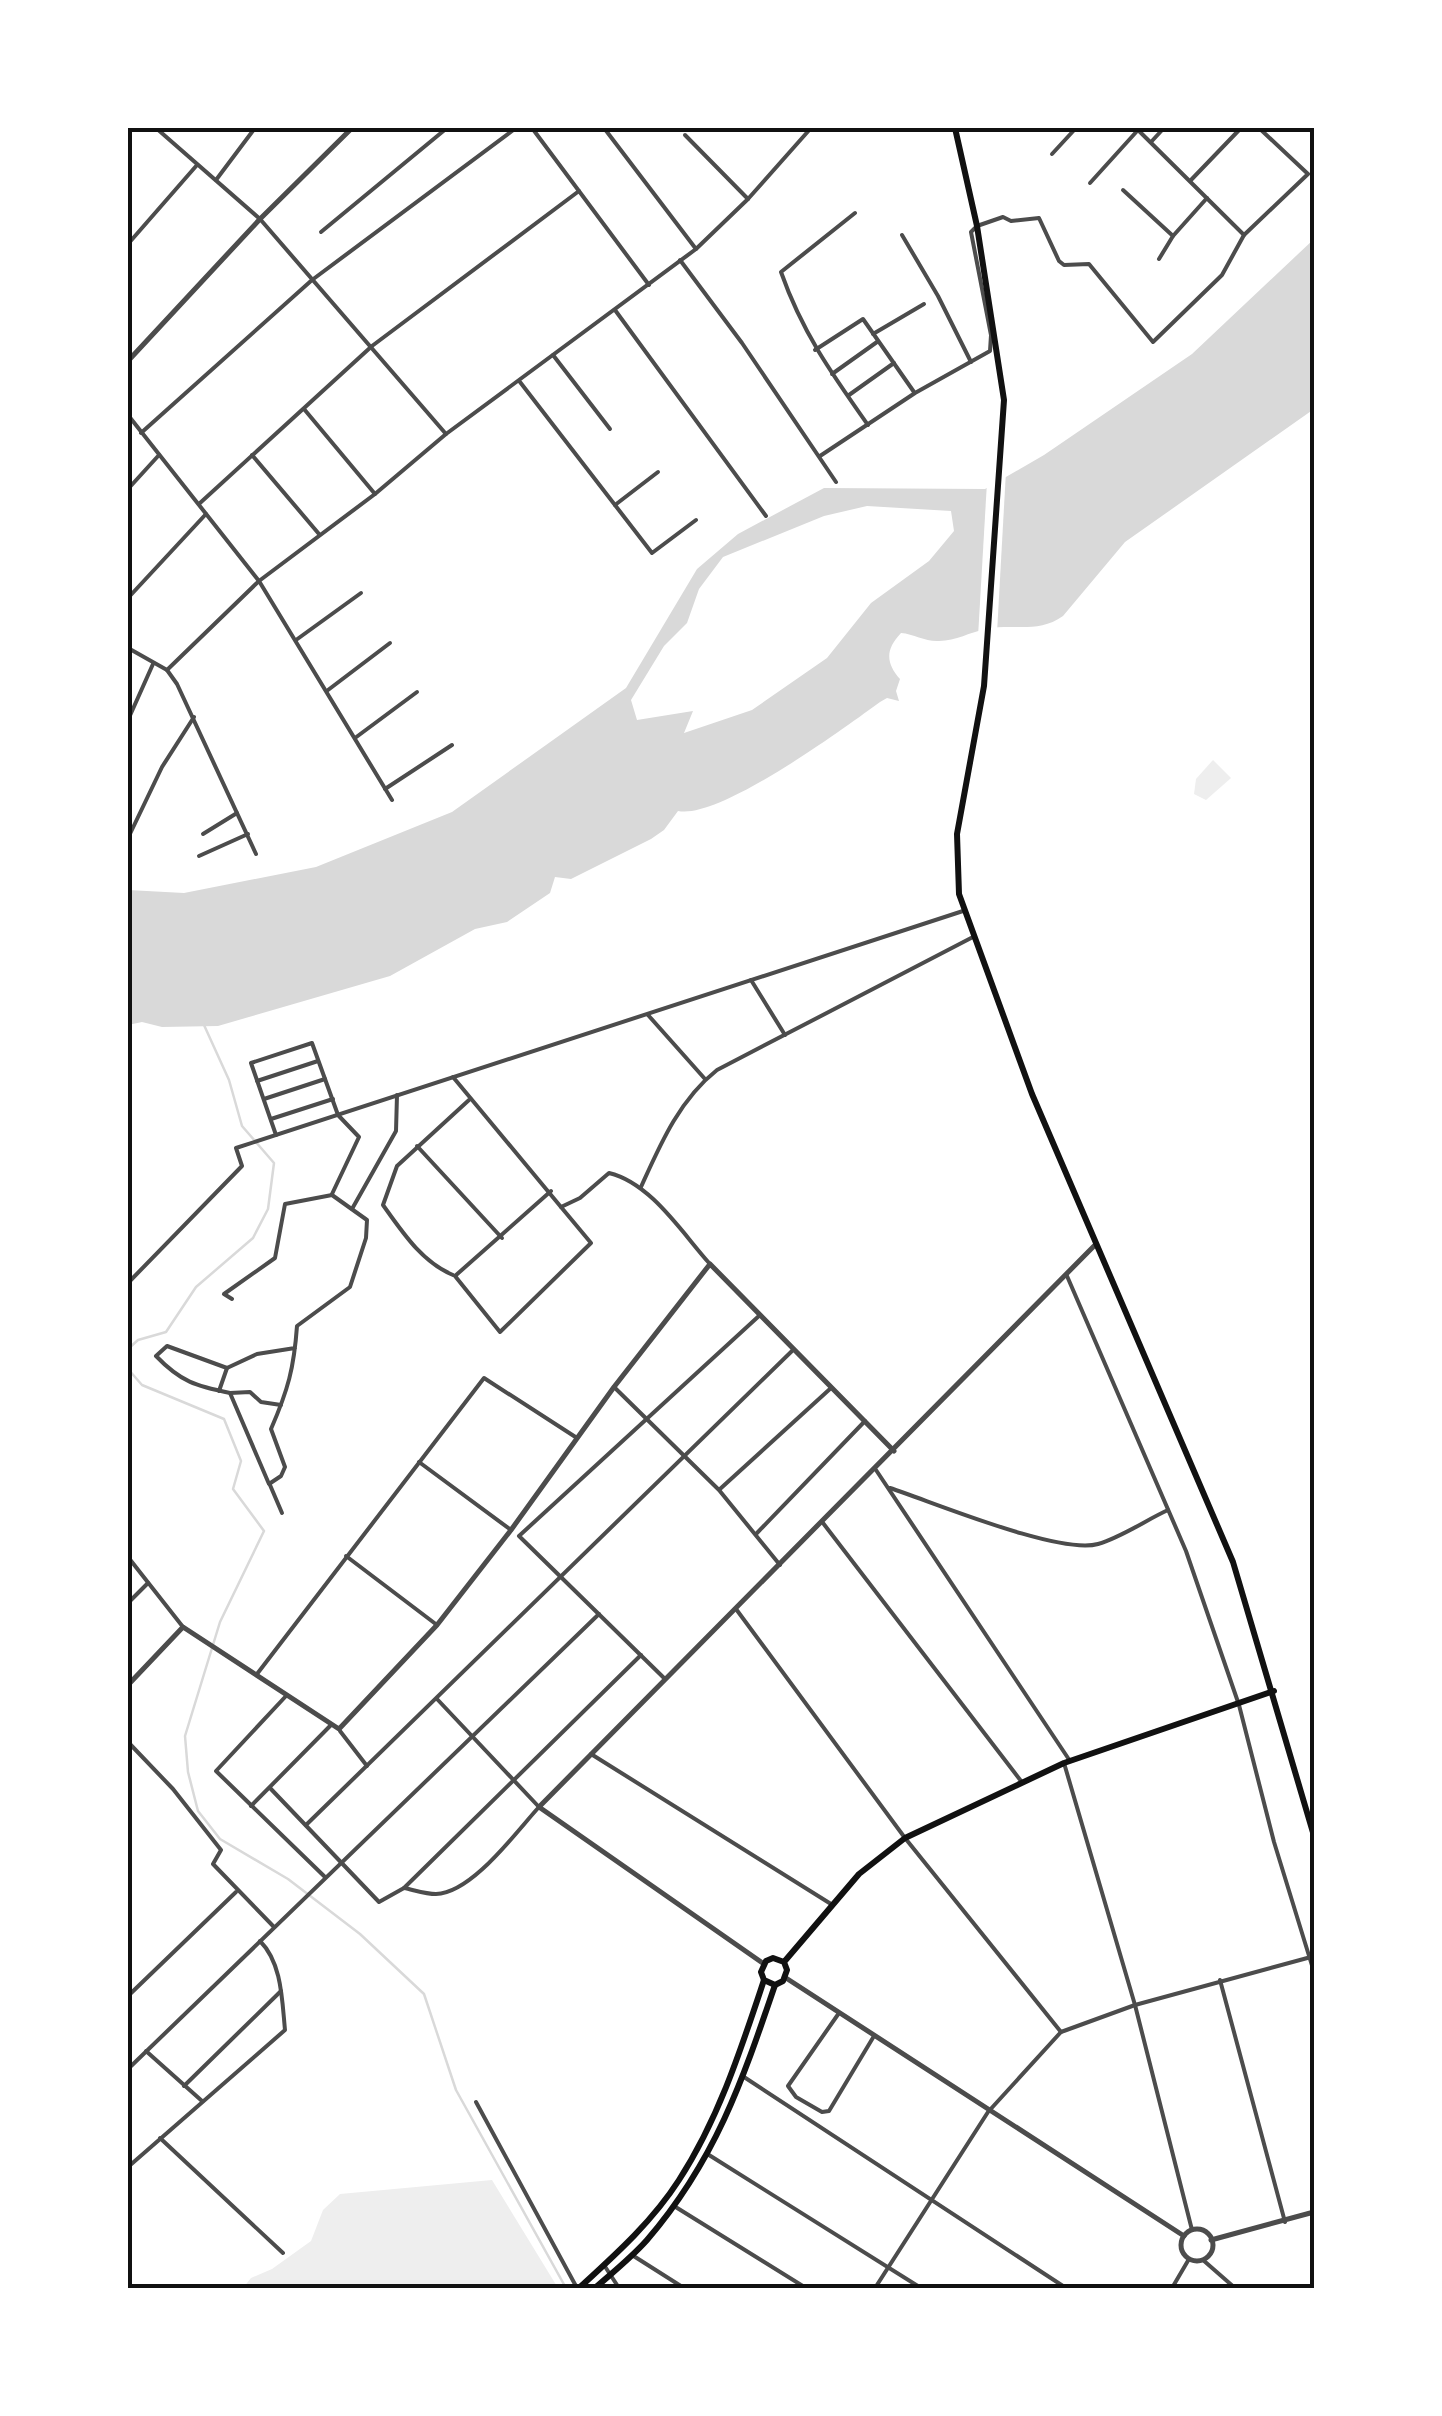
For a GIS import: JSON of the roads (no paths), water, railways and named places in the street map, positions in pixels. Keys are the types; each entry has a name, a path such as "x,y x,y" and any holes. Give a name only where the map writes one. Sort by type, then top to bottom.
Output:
{"main road":[{"path":"955,128 979,242 1004,412 984,686 960,808 956,858 963,911 1094,1246 1233,1562 1314,1836"},
{"path":"784,1962 859,1874 905,1838 1067,1762 1274,1692"},
{"path":"578,2288 625,2246 669,2194 710,2126 733,2074 764,1980 764,1964 774,1958 784,1962 786,1978 775,1984 744,2076 709,2155 674,2206 632,2255 596,2288"},
{"path":"764,1980 775,1984"},
{"path":"710,2126 720,2132"}],"street":[{"path":"156,128 260,220 446,434"},
{"path":"216,180 254,128"},
{"path":"128,361 352,128"},
{"path":"321,232 446,128"},
{"path":"141,433 312,280 516,128"},
{"path":"532,128 649,284"},
{"path":"604,128 696,249"},
{"path":"168,670 259,581 375,494 446,434 696,249 748,199 811,128"},
{"path":"1052,154 1076,128"},
{"path":"1151,142 1164,128"},
{"path":"1191,180 1241,128"},
{"path":"820,456 992,347 972,243 971,232 976,226 1003,217 1038,218 1058,261 1064,265 1089,264 1153,342 1222,274 1244,235 1308,174 1259,128"},
{"path":"1308,128 1314,134"},
{"path":"1090,184 1137,129 1244,235"},
{"path":"685,135 748,199"},
{"path":"128,244 197,165"},
{"path":"1123,190 1173,236"},
{"path":"200,503 372,346 579,192"},
{"path":"1159,259 1173,236 1207,198"},
{"path":"855,213 781,272 796,315 815,350 868,425"},
{"path":"902,236 971,362"},
{"path":"680,260 836,482"},
{"path":"873,334 924,304"},
{"path":"615,310 766,516"},
{"path":"815,350 863,319 915,393"},
{"path":"832,374 878,341"},
{"path":"553,355 610,429"},
{"path":"847,396 894,363"},
{"path":"519,380 652,552 696,520"},
{"path":"304,409 375,494"},
{"path":"128,415 259,581 392,800"},
{"path":"128,489 159,455"},
{"path":"252,455 319,534"},
{"path":"615,505 658,472"},
{"path":"128,598 207,513"},
{"path":"296,640 360,593"},
{"path":"328,690 390,643"},
{"path":"128,648 168,670 194,717 256,854"},
{"path":"128,720 153,664"},
{"path":"354,738 418,692"},
{"path":"128,838 162,767 194,717"},
{"path":"385,789 452,745"},
{"path":"202,834 238,812"},
{"path":"200,856 248,834"},
{"path":"128,1283 242,1166 236,1148 963,911"},
{"path":"640,1187 670,1125 705,1079 973,937"},
{"path":"751,980 785,1035"},
{"path":"647,1014 705,1079"},
{"path":"276,1135 250,1063 312,1044 338,1114 359,1137 332,1195"},
{"path":"257,1081 318,1061"},
{"path":"453,1077 590,1243 500,1332 455,1276 434,1267 384,1205 396,1166 469,1100"},
{"path":"264,1099 325,1079"},
{"path":"352,1210 396,1131 397,1095"},
{"path":"271,1119 333,1100"},
{"path":"418,1146 502,1238"},
{"path":"561,1207 574,1202 609,1173 623,1176 640,1187 894,1451"},
{"path":"455,1276 551,1192"},
{"path":"232,1299 224,1294 275,1258 285,1204 332,1195 367,1220 366,1238 350,1287 296,1326 293,1372 270,1428 285,1467 281,1476 269,1484"},
{"path":"404,1888 439,1894 482,1871 539,1807 1094,1246"},
{"path":"339,1729 437,1625 710,1264"},
{"path":"1066,1275 1186,1551 1238,1706 1314,1972"},
{"path":"667,1680 519,1536 760,1316"},
{"path":"227,1368 167,1346 156,1356 174,1376 230,1393 250,1392 261,1402 280,1405"},
{"path":"219,1390 227,1368 257,1354 295,1348"},
{"path":"306,1825 794,1349"},
{"path":"257,1674 484,1378 577,1438"},
{"path":"614,1387 719,1490 780,1565"},
{"path":"719,1490 830,1388"},
{"path":"230,1393 282,1513"},
{"path":"756,1534 865,1421"},
{"path":"419,1462 511,1530"},
{"path":"876,1470 1067,1762 1192,2230"},
{"path":"886,1487 1075,1546 1098,1544 1168,1510"},
{"path":"824,1523 1020,1781"},
{"path":"346,1556 437,1625"},
{"path":"128,1557 183,1626 339,1729 350,1748 368,1766"},
{"path":"128,1603 148,1583"},
{"path":"736,1609 905,1838 1060,2032"},
{"path":"128,2069 599,1614"},
{"path":"128,1684 183,1626"},
{"path":"270,1788 379,1902 404,1888 641,1655"},
{"path":"288,1694 216,1770 326,1878"},
{"path":"437,1700 539,1807 764,1964"},
{"path":"252,1806 331,1725"},
{"path":"128,1742 173,1789 221,1850 212,1862 274,1927"},
{"path":"591,1754 831,1904"},
{"path":"128,1996 237,1890"},
{"path":"128,2167 285,2030 272,1953 260,1941"},
{"path":"874,2288 988,2112 1060,2032 1135,2005 1310,1957"},
{"path":"786,1978 1184,2236"},
{"path":"1220,1980 1285,2222"},
{"path":"184,2086 281,1991"},
{"path":"839,2014 788,2086 796,2097 822,2112 829,2110 874,2036"},
{"path":"146,2051 202,2101"},
{"path":"744,2076 1066,2288"},
{"path":"476,2102 578,2288"},
{"path":"160,2138 282,2253"},
{"path":"709,2155 921,2288"},
{"path":"674,2206 806,2288"},
{"path":"1212,2240 1314,2212"},
{"path":"1189,2260 1181,2247 1184,2236 1192,2230 1203,2231 1212,2240 1211,2253 1204,2260"},
{"path":"632,2255 684,2288"},
{"path":"1189,2260 1204,2260 1235,2288"},
{"path":"1172,2288 1189,2260"},
{"path":"604,2265 620,2288"}],"waterway":[{"path":"128,1349 138,1340 166,1332 196,1287 253,1238 268,1209 274,1163 242,1126 229,1080 204,1025"},
{"path":"128,1369 142,1385 224,1419 241,1461 233,1489 264,1531 220,1622 185,1736 188,1772 198,1811 220,1839 288,1879 360,1934 424,1994 456,2090 566,2288"}]}
